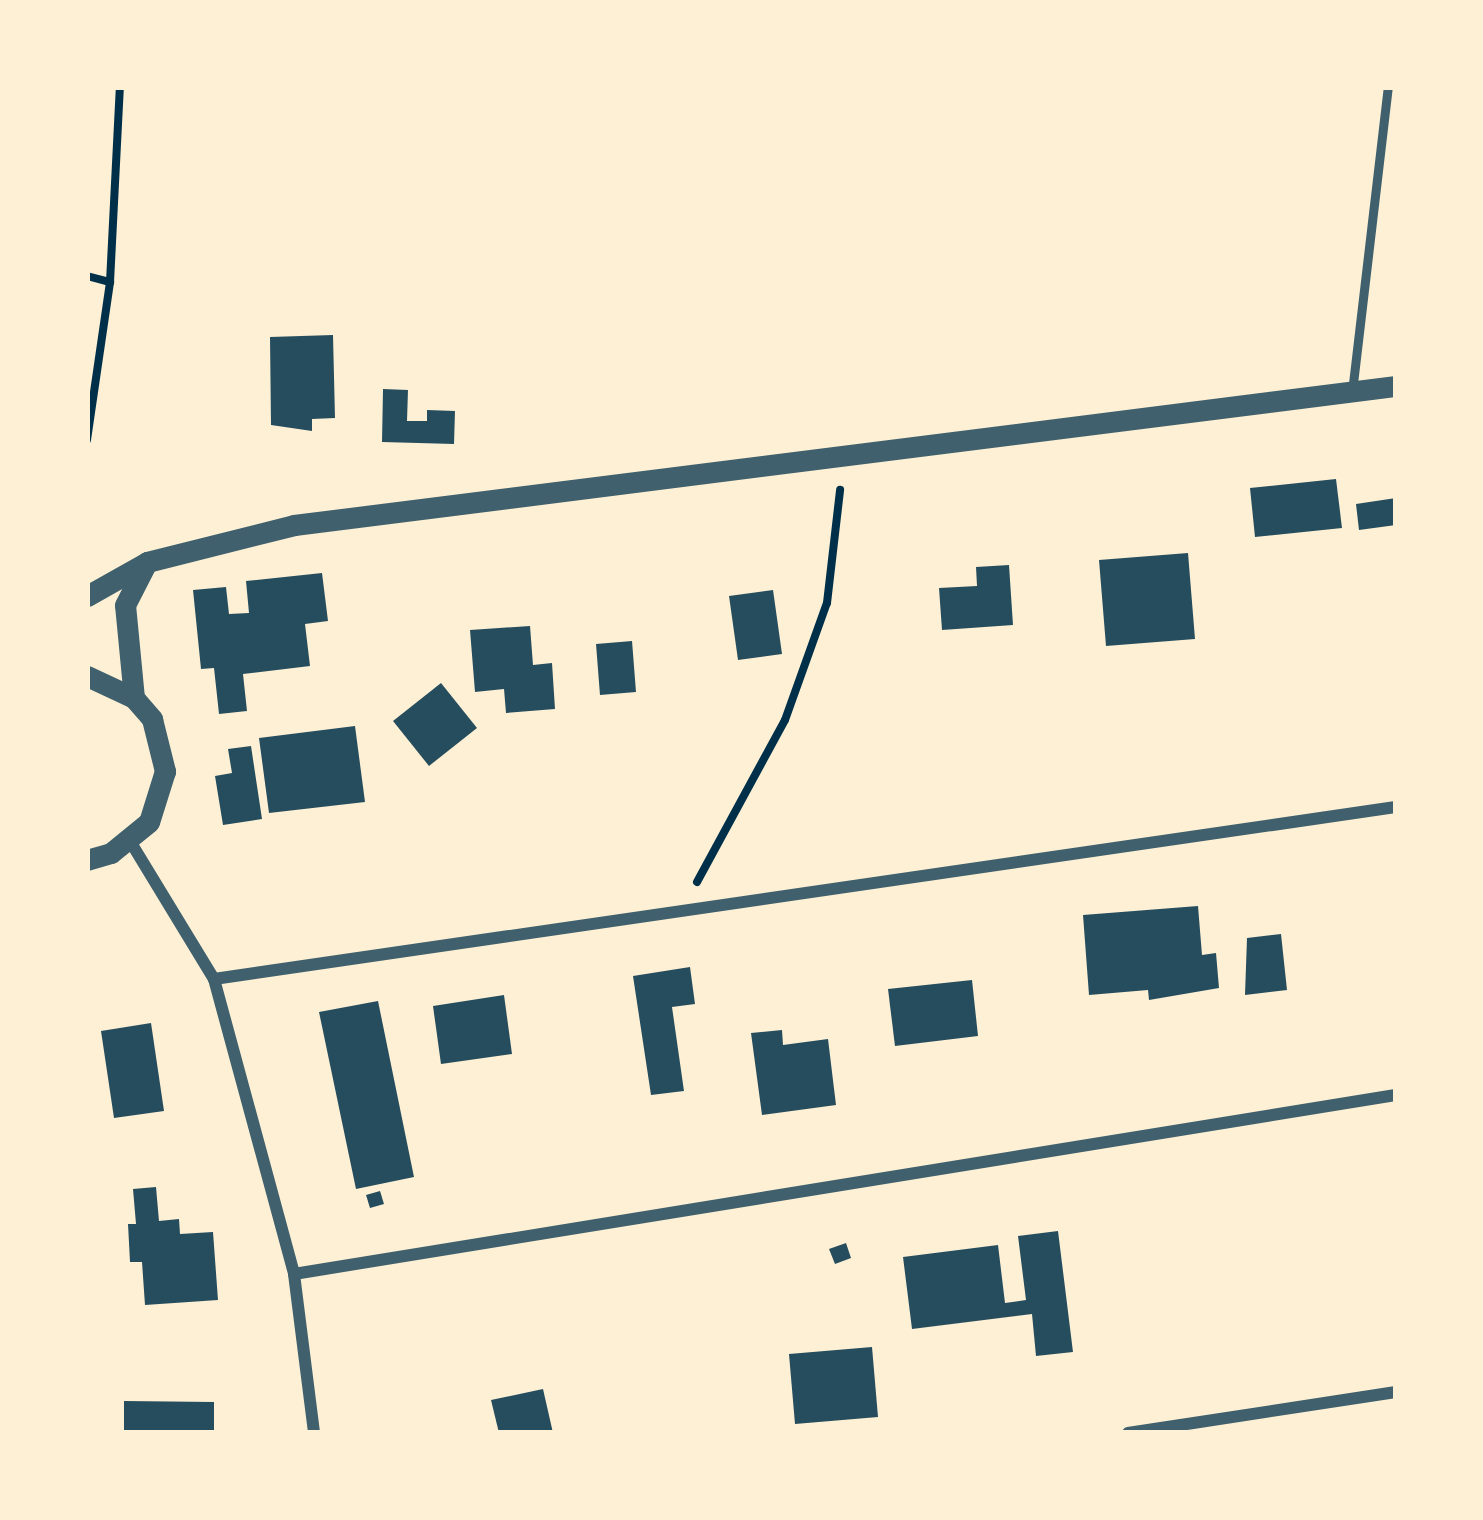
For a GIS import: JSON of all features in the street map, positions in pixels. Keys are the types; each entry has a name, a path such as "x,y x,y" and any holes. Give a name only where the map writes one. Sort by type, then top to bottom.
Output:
{"street":[{"path":"87,596 147,562 295,525 1396,386"},
{"path":"134,698 125,605 147,562"},
{"path":"87,676 134,698 152,719 166,771 148,822 130,841 87,860"},
{"path":"214,979 1396,807"},
{"path":"130,841 214,979 295,1274 314,1433"},
{"path":"295,1274 1396,1095"},
{"path":"1128,1433 1396,1392"}],"lane":[{"path":"1352,392 1388,87"}],"path":[{"path":"87,440 110,282 120,87"},
{"path":"87,276 110,282"},
{"path":"683,910 785,720 827,603 838,494 861,453"}],"building":[{"path":"333,335 335,418 312,419 312,431 271,425 270,337"},
{"path":"383,389 408,390 407,421 427,421 427,410 455,411 454,444 382,442"},
{"path":"1336,479 1342,528 1255,537 1250,488"},
{"path":"1396,498 1396,525 1359,530 1356,504"},
{"path":"1188,553 1195,639 1106,646 1099,560"},
{"path":"1009,565 1013,625 942,630 939,588 977,586 976,567"},
{"path":"322,573 328,621 305,624 310,666 243,674 247,711 219,714 214,668 201,669 193,590 226,587 229,614 249,613 246,581"},
{"path":"773,590 782,654 738,660 729,596"},
{"path":"530,626 533,665 552,663 555,709 506,713 504,689 475,692 470,630"},
{"path":"632,641 636,692 600,695 596,644"},
{"path":"441,683 477,728 429,766 393,721"},
{"path":"355,726 365,802 269,813 259,738"},
{"path":"251,746 262,819 223,825 215,776 232,773 228,749"},
{"path":"1198,906 1202,955 1216,953 1219,988 1149,1000 1148,990 1089,995 1083,915"},
{"path":"1281,934 1287,990 1245,995 1247,938"},
{"path":"690,967 695,1004 672,1007 684,1091 651,1095 633,976"},
{"path":"972,980 978,1036 895,1046 888,989"},
{"path":"504,995 512,1054 441,1064 433,1006"},
{"path":"378,1001 414,1177 356,1189 319,1012"},
{"path":"151,1023 164,1111 114,1118 101,1031"},
{"path":"782,1030 783,1045 828,1039 836,1105 762,1115 751,1033"},
{"path":"156,1187 159,1221 179,1219 180,1234 213,1232 218,1300 145,1305 142,1262 130,1262 128,1224 136,1224 133,1189"},
{"path":"380,1191 384,1204 370,1208 366,1195"},
{"path":"1058,1231 1073,1352 1036,1356 1032,1314 912,1329 903,1257 998,1245 1005,1303 1026,1300 1018,1236"},
{"path":"846,1243 851,1258 835,1264 829,1249"},
{"path":"872,1347 878,1417 795,1424 789,1354"},
{"path":"543,1389 553,1433 499,1433 491,1400"},
{"path":"124,1401 214,1402 214,1433 124,1433"}]}
